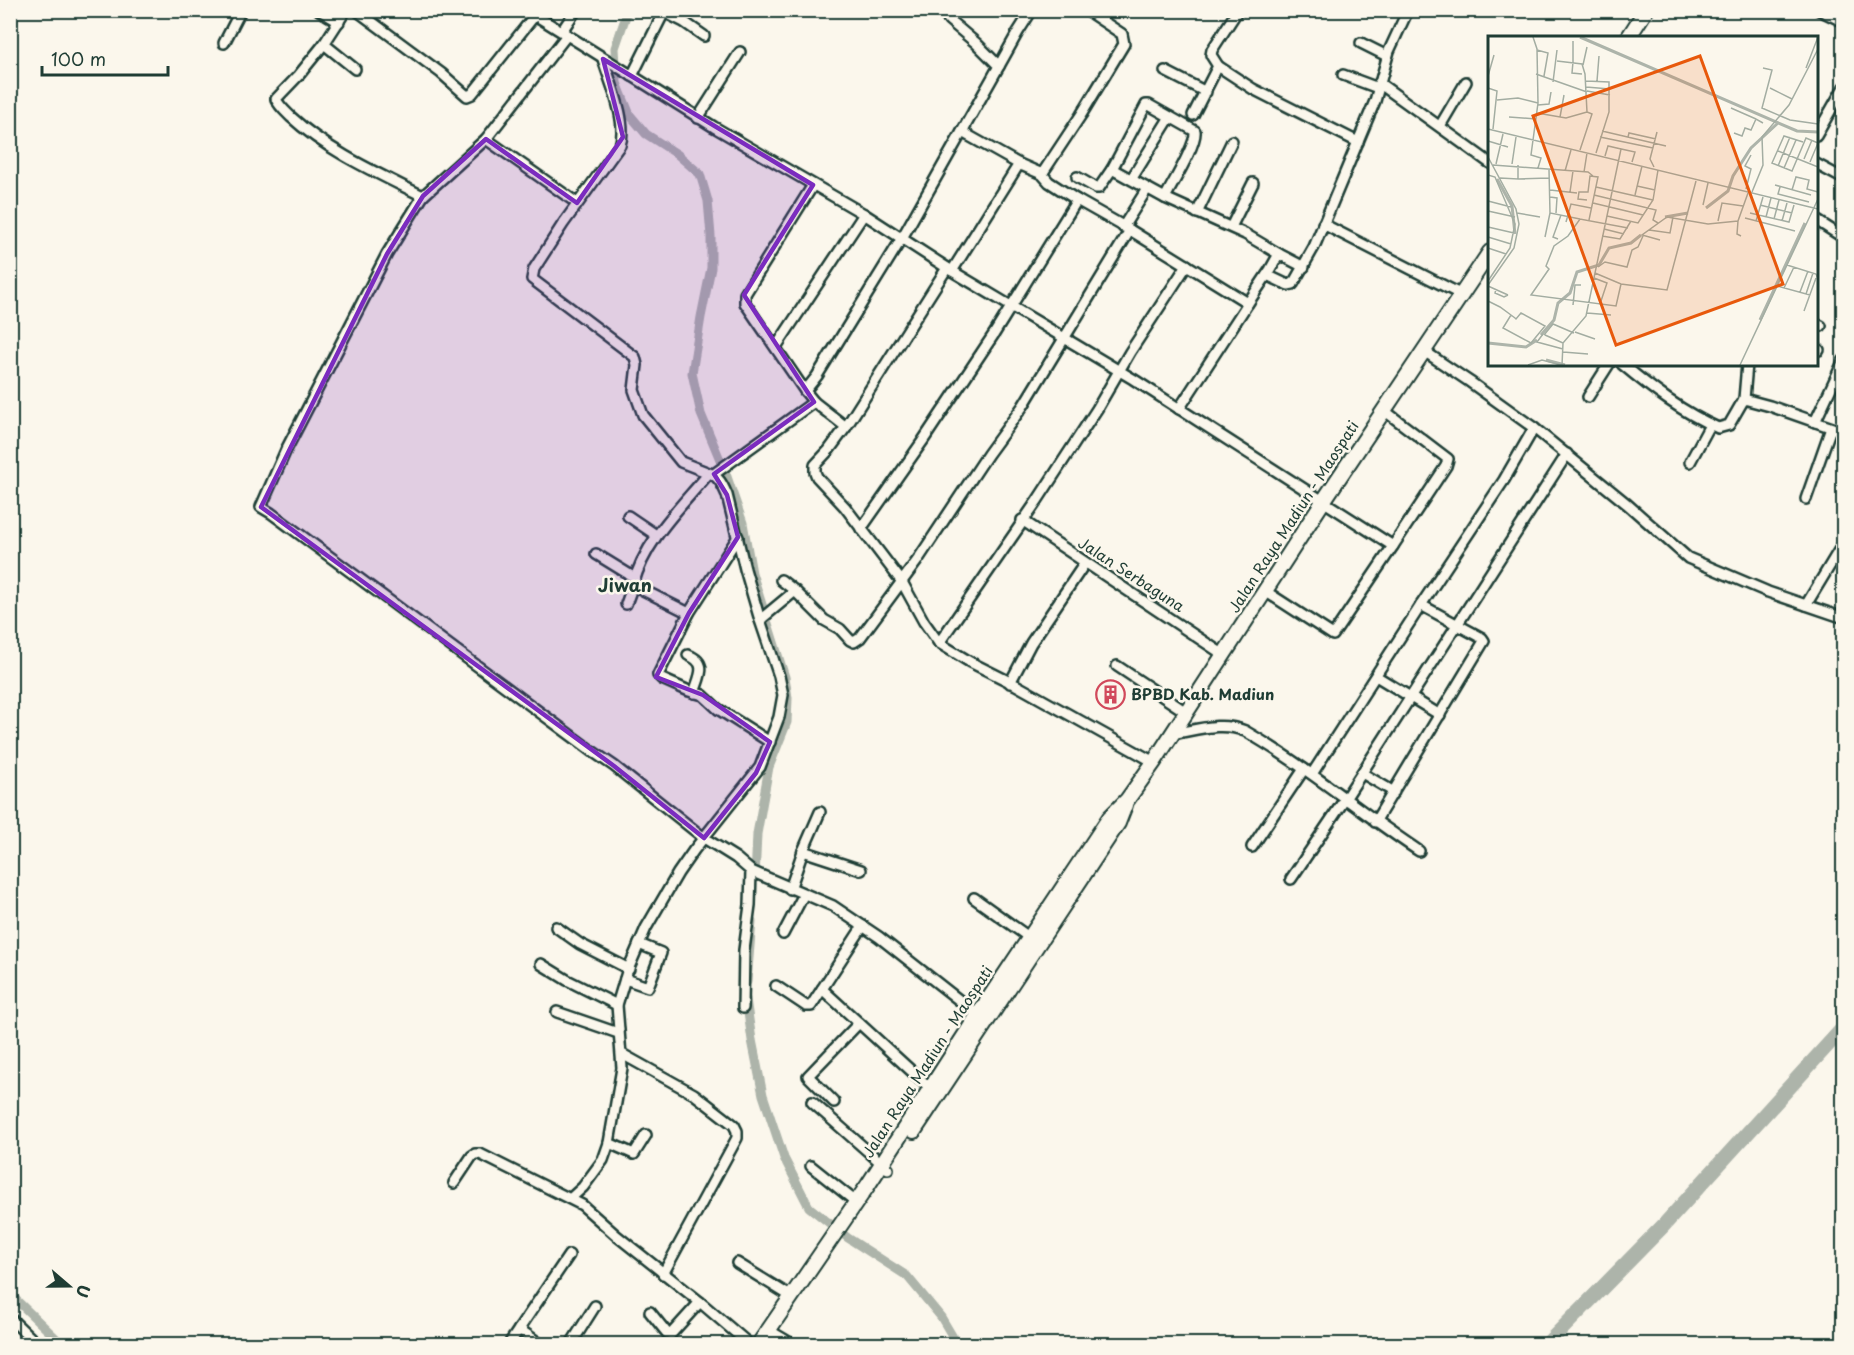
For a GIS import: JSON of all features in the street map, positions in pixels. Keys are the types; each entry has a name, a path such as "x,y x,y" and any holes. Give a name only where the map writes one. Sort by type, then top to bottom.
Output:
{"highway":[{"path":"1629,36 1646,10"},
{"name":"Jalan Raya Madiun - Maospati","path":"759,1344 839,1235 856,1202 884,1167 930,1088 1030,938 1118,823 1126,800 1154,762 1324,500 1488,255"},
{"name":"Jalan Raya Madiun - Maospati","path":"772,1339 1062,898"}],"street":[{"path":"224,43 241,10"},
{"path":"319,10 339,22"},
{"path":"346,10 324,44 299,75 278,95 276,102 323,144 423,196"},
{"path":"356,10 441,73 467,96 472,94 531,13 698,118 864,214 949,270 1120,372 1393,546"},
{"path":"576,10 564,33 486,139 423,196 387,254 286,450 261,507 614,766 704,838 736,858 752,872 833,906 863,926 978,1015"},
{"path":"941,10 999,66"},
{"path":"805,391 817,376 902,238 1032,10"},
{"path":"1042,174 1124,44 1122,34 1086,10"},
{"path":"1238,10 1212,50 1213,60 1218,66 1253,89 1358,142"},
{"path":"1267,275 1288,285 1293,284 1304,267 1358,142 1387,56 1408,10"},
{"path":"1819,10 1832,13 1844,22"},
{"path":"629,75 664,12 704,36"},
{"path":"1361,43 1387,56"},
{"path":"324,44 355,69"},
{"path":"698,118 740,52"},
{"path":"571,1198 587,1182 603,1160 609,1143 620,1082 622,1054 618,1033 617,1005 639,944 653,913 678,873 763,762 779,717 783,695 745,569 723,484 712,473 681,462 643,415 634,390 637,365 635,357 532,279 534,269 577,203 620,145 623,137 615,95 603,59"},
{"path":"1193,115 1218,66"},
{"path":"1165,71 1206,92"},
{"path":"1343,75 1379,85 1488,162"},
{"path":"1440,126 1466,82"},
{"path":"1818,132 1844,87"},
{"path":"1077,177 1099,188 1112,169 1146,105 1195,131 1196,134 1165,198"},
{"path":"1132,178 1170,117"},
{"path":"962,132 1019,164 1042,174 1049,182 1077,200 1248,303"},
{"path":"486,139 577,203"},
{"path":"1197,213 1232,141"},
{"path":"1019,164 846,427 815,465 815,472 902,582 920,616 939,643 962,658 1154,762"},
{"path":"1818,165 1844,179"},
{"path":"1112,169 1165,198 1231,227 1304,267"},
{"path":"1231,227 1253,183"},
{"path":"813,185 745,294 745,303 805,391 814,402 846,427"},
{"path":"782,580 824,620 840,629 850,640 854,642 860,638 902,582 1023,406 1065,339 1147,189"},
{"path":"861,529 994,334 1077,200"},
{"path":"776,347 864,214"},
{"path":"1818,221 1844,238"},
{"path":"1323,224 1461,294"},
{"path":"1179,409 1279,254"},
{"path":"939,643 1037,501 1187,265"},
{"path":"1424,351 1534,428 1688,558 1768,592 1844,618"},
{"path":"1815,422 1844,360"},
{"path":"1588,397 1608,366"},
{"path":"1624,366 1658,393 1697,419 1718,428 1729,425 1744,399 1747,366"},
{"path":"1744,399 1844,432"},
{"path":"626,604 645,553 656,535 712,473 814,402"},
{"path":"1265,591 1333,635 1446,466 1448,459 1384,411"},
{"path":"1690,462 1710,424"},
{"path":"1252,848 1376,676 1504,480 1534,428"},
{"path":"1806,499 1831,428"},
{"path":"1291,879 1567,454"},
{"path":"628,516 656,535"},
{"name":"Jalan Serbaguna","path":"1022,520 1224,656"},
{"path":"738,537 689,613 658,675 662,680 703,695 718,710 770,742"},
{"path":"1806,605 1844,542"},
{"path":"596,554 634,582 689,613"},
{"path":"1010,683 1030,643 1084,563"},
{"path":"760,620 795,591"},
{"path":"1375,822 1484,641 1421,605"},
{"path":"688,655 699,661 701,666 694,693"},
{"path":"1117,666 1186,712"},
{"path":"1376,676 1440,715"},
{"path":"1172,734 1219,726 1234,727 1258,739 1308,771 1375,822 1419,851"},
{"path":"1362,772 1394,792"},
{"path":"790,889 820,812"},
{"path":"803,851 861,870"},
{"path":"743,1008 744,950 752,872"},
{"path":"783,934 804,894"},
{"path":"974,898 1030,938"},
{"path":"776,986 811,1006 863,926"},
{"path":"555,927 580,944 629,969"},
{"path":"625,978 648,987 651,981 661,953 639,944"},
{"path":"541,964 617,1005"},
{"path":"822,989 930,1088"},
{"path":"557,1012 618,1033"},
{"path":"834,1102 808,1076 859,1023"},
{"path":"622,1054 694,1094 734,1125 737,1131 737,1138 732,1148 663,1274"},
{"path":"812,1102 884,1167"},
{"path":"609,1143 634,1154 646,1135"},
{"path":"454,1183 472,1156 480,1154 571,1198 594,1214 617,1236 749,1344"},
{"path":"811,1166 856,1202"},
{"path":"508,1344 569,1255"},
{"path":"737,1263 792,1297"},
{"path":"650,1312 667,1333 671,1334 700,1302"},
{"path":"571,1344 595,1306"},
{"path":"10,1318 37,1344"},
{"path":"519,1329 540,1344"},
{"path":"772,1339 792,1344"}],"highlighted area":[{"path":"603,59 813,185 744,295 814,402 714,474 727,495 738,537 689,613 656,677 703,695 770,742 756,773 704,838 614,766 261,507 387,254 423,196 486,139 577,203 623,137"}],"waterway":[{"path":"625,10 626,16 615,48 617,83 630,115 646,134 677,154 700,174 708,201 711,268 692,373 701,414 721,462"},
{"path":"725,471 743,523 752,573 785,677 788,698 787,722 769,767 757,834 755,878"},
{"path":"747,982 752,921"},
{"path":"746,999 763,1095 784,1158 809,1207 848,1238 907,1276 941,1317 957,1344"},
{"path":"1547,1344 1663,1226 1844,1027"},
{"path":"10,1294 62,1344"}],"place":[{"name":"BPBD Kab. Madiun","path":"1110,695"}],"district":[{"name":"Jiwan","path":"625,586"}]}
